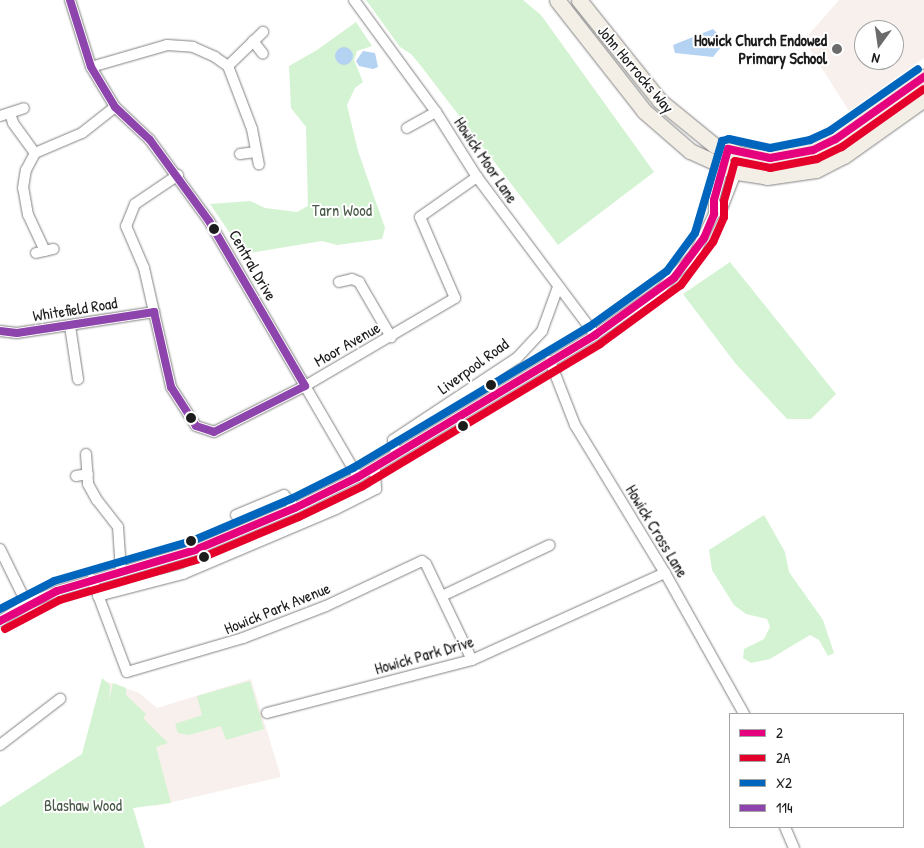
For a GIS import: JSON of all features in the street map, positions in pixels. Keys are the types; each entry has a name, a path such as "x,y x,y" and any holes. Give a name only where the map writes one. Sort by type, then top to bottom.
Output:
{"highway":[{"name":"John Horrocks Way","path":"557,0 644,111 681,144 722,168"},
{"name":"John Horrocks Way","path":"579,0 660,100 708,140 728,149"},
{"path":"728,149 743,155 770,158 813,150 836,139 924,77"},
{"path":"722,168 767,177 816,170 844,156 924,100"}],"street":[{"name":"Central Drive","path":"70,0 91,67 115,107 150,140 178,175 226,248 358,477"},
{"name":"Howick Moor Lane","path":"354,0 436,112 477,177 558,288 595,335"},
{"path":"228,66 263,32"},
{"path":"253,41 263,54"},
{"path":"91,67 166,45 193,47 228,66 252,129 259,164"},
{"path":"45,251 28,214 22,188 35,153 82,133 115,107"},
{"path":"24,108 5,114 35,153"},
{"path":"407,128 436,112"},
{"name":"Liverpool Road","path":"714,214 714,200 728,149"},
{"path":"240,154 256,152"},
{"name":"Liverpool Road","path":"0,621 27,604 92,579 194,550 295,508 358,477 595,335 674,278 694,255 714,214 723,206 743,155"},
{"name":"Moor Avenue","path":"178,175 135,204 128,205 124,211 126,226 144,268 171,387 196,426 214,432 304,386 455,298 420,218 477,177"},
{"path":"339,282 352,279 360,282 391,337"},
{"name":"Liverpool Road","path":"396,453 393,440 517,358 542,331 558,288"},
{"name":"Whitefield Road","path":"0,331 17,333 154,312"},
{"path":"70,326 78,379"},
{"name":"Howick Cross Lane","path":"550,361 575,425 665,573 743,713"},
{"path":"86,454 88,474 96,500 118,527 121,571"},
{"path":"98,596 184,574 336,509 376,489 375,467"},
{"path":"76,476 88,474"},
{"path":"236,515 284,495 295,508"},
{"path":"442,596 550,545"},
{"path":"0,549 27,604"},
{"name":"Howick Park Avenue","path":"92,579 127,672 243,638 326,606 416,562 426,564 472,660"},
{"name":"Howick Park Drive","path":"267,713 472,660 665,573"},
{"path":"0,745 60,699"},
{"path":"785,828 794,848"}],"shaded area":[{"name":"Howick Church Endowed Primary School","path":"839,0 924,0 924,58 849,111 804,40"},
{"path":"251,679 281,777 155,806 92,732 105,681 139,693 157,708"}],"green space":[{"path":"366,0 523,0 541,15 654,172 558,245 421,66 411,54 400,47"},
{"name":"Tarn Wood","path":"356,22 372,46 357,51 354,60 363,82 355,88 347,105 358,151 385,228 382,239 337,245 322,241 244,254 210,204 250,201 265,208 297,212 308,206 306,127 291,108 289,66 317,50"},
{"path":"730,262 836,394 811,419 787,419 735,363 683,294"},
{"path":"764,515 785,552 789,572 823,620 834,653 828,656 819,640 810,635 770,659 751,663 743,658 744,649 764,639 770,627 767,619 746,614 734,605 712,570 709,550"},
{"name":"Blashaw Wood","path":"102,678 110,685 109,701 113,683 126,688 126,695 146,714 143,718 168,743 156,747 171,803 133,808 145,848 0,848 0,807 82,754"},
{"path":"250,681 264,729 226,740 221,726 189,735 178,733 175,724 202,715 197,696"}],"water":[{"path":"713,29 719,35 721,47 713,57 675,53 673,45"},
{"path":"340,47 348,47 353,52 351,63 340,65 335,60 335,52"},
{"path":"363,51 375,53 378,67 373,69 359,66 356,61"}],"transit line":[{"name":"114","path":"70,0 91,67 115,107 150,140 209,221 305,386"},
{"name":"X2","path":"0,609 54,581 192,541 291,499 353,468 589,327 667,271 695,233 722,141 729,139 770,148 810,140 831,130 918,69"},
{"name":"2","path":"0,621 57,591 195,550 295,508 358,477 595,335 674,278 704,238 714,214 714,200 728,149 770,158 813,150 836,139 924,77"},
{"name":"2A","path":"5,629 60,600 199,559 299,517 363,486 600,344 681,285 713,242 724,217 724,201 735,161 770,168 817,159 842,147 924,89"},
{"name":"114","path":"154,312 171,387 196,426 214,432 305,386"},
{"name":"114","path":"0,331 17,333 154,312"}],"place":[{"name":"Howick Church Endowed Primary School","path":"837,49"}]}
